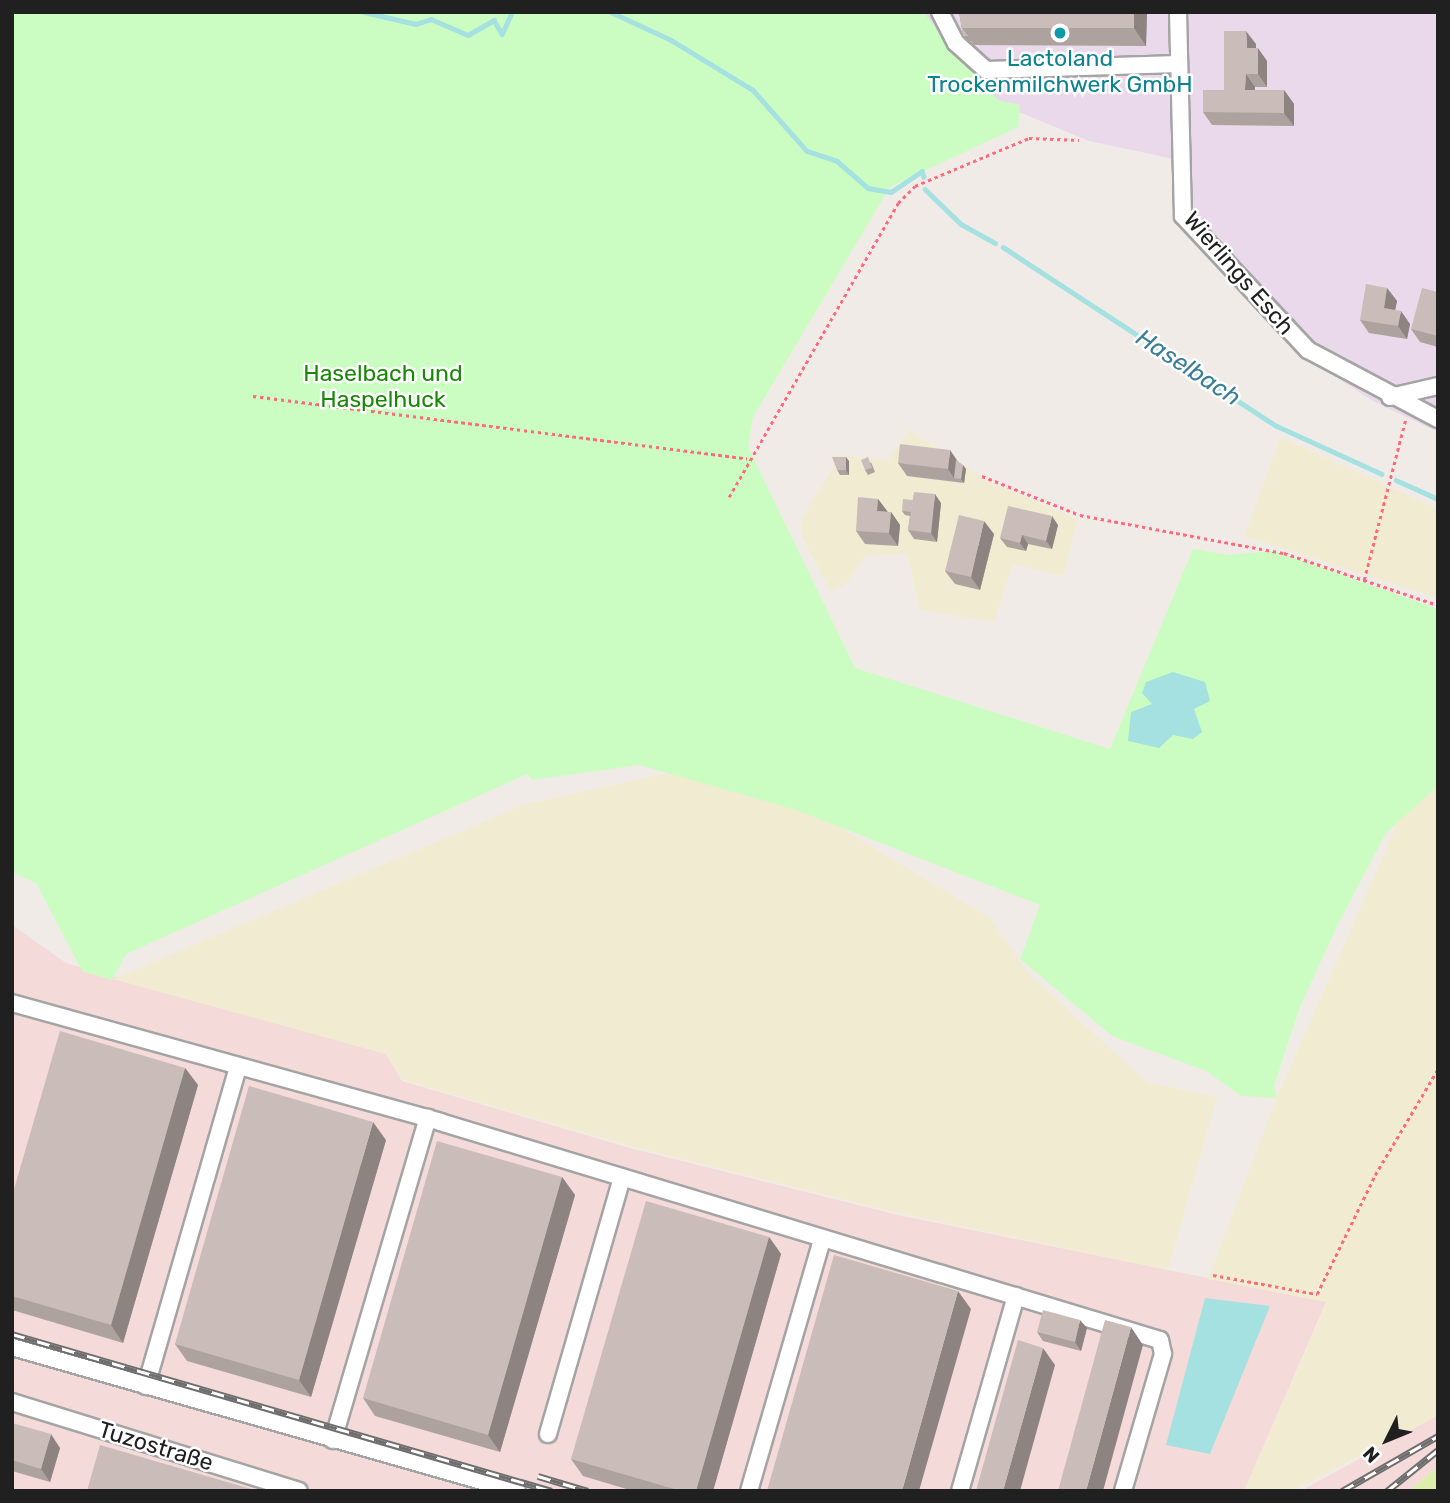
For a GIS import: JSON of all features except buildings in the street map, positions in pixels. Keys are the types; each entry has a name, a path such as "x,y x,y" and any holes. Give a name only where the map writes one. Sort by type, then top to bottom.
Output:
{"street":[{"path":"940,12 956,43 986,70 1178,64"},
{"name":"Wierlings Esch","path":"1178,12 1183,216 1308,350 1409,409 1438,419"},
{"path":"1391,397 1438,386"},
{"path":"12,1003 428,1118 1160,1340 1163,1354 1123,1491"},
{"path":"146,1386 238,1067"},
{"path":"332,1440 428,1118"},
{"path":"548,1434 622,1177"},
{"path":"749,1491 822,1239"},
{"path":"960,1491 1016,1296"},
{"path":"12,1347 517,1491"},
{"name":"Tuzostraße","path":"12,1402 299,1491"}],"path":[{"path":"729,497 747,458 860,263 915,186 1029,138 1079,140"},
{"path":"253,396 747,458"},
{"path":"1364,580 1409,409"},
{"path":"982,476 1080,515 1284,553 1438,606"},
{"path":"1213,1275 1317,1294 1375,1175 1438,1069"}],"shaded area":[{"path":"921,12 1438,12 1438,432 1373,401 1304,356 1178,222 1174,159 1089,141 997,103"},
{"path":"909,430 987,481 1078,519 1063,576 1013,564 994,622 920,610 907,554 865,556 845,585 831,591 801,535 801,519 833,468 833,455 888,460"},
{"path":"1281,437 1438,509 1438,598 1244,536"},
{"path":"728,760 990,918 1027,972 1147,1082 1217,1097 1168,1270 898,1213 630,1146 402,1080 386,1054 113,979 526,804"},
{"path":"1438,786 1438,1415 1293,1491 1244,1491 1327,1302 1208,1279 1276,1099 1398,822"},
{"path":"12,925 66,963 386,1054 402,1081 630,1148 898,1215 1326,1302 1244,1491 12,1491"},
{"path":"1438,1415 1438,1466 1409,1491 1301,1491"}],"green space":[{"name":"Haselbach und Haspelhuck","path":"12,12 923,12 998,100 1020,105 1018,127 890,187 753,417 748,447 855,668 1110,749 1193,549 1228,555 1275,551 1438,609 1438,786 1386,833 1338,924 1300,1007 1274,1086 1277,1098 1241,1096 1206,1071 1112,1036 1020,959 1040,905 796,810 639,765 532,780 527,774 126,954 112,980 82,971 36,883 12,872"},
{"path":"1438,1466 1438,1491 1409,1491 1422,1480"}],"water":[{"path":"1173,672 1205,682 1210,701 1194,709 1202,732 1193,739 1173,735 1159,748 1128,741 1131,712 1152,704 1142,693 1146,682"},
{"path":"1205,1298 1270,1306 1210,1454 1166,1445"}],"waterway":[{"name":"Haselbach","path":"364,12 416,24 431,19 468,35 494,20 502,34 512,12"},
{"name":"Haselbach","path":"611,12 671,40 753,90 807,151 837,161 868,188 891,192 922,171 924,177"},
{"name":"Haselbach","path":"925,189 961,224 995,243"},
{"name":"Haselbach","path":"1003,247 1277,426 1382,474"},
{"name":"Haselbach","path":"1396,480 1438,499"}],"railway":[{"path":"12,1334 552,1491"},
{"path":"1342,1491 1438,1436"},
{"path":"1387,1491 1438,1450"},
{"path":"538,1476 588,1491"}],"place":[{"name":"Lactoland Trockenmilchwerk GmbH","path":"1060,33"}]}
